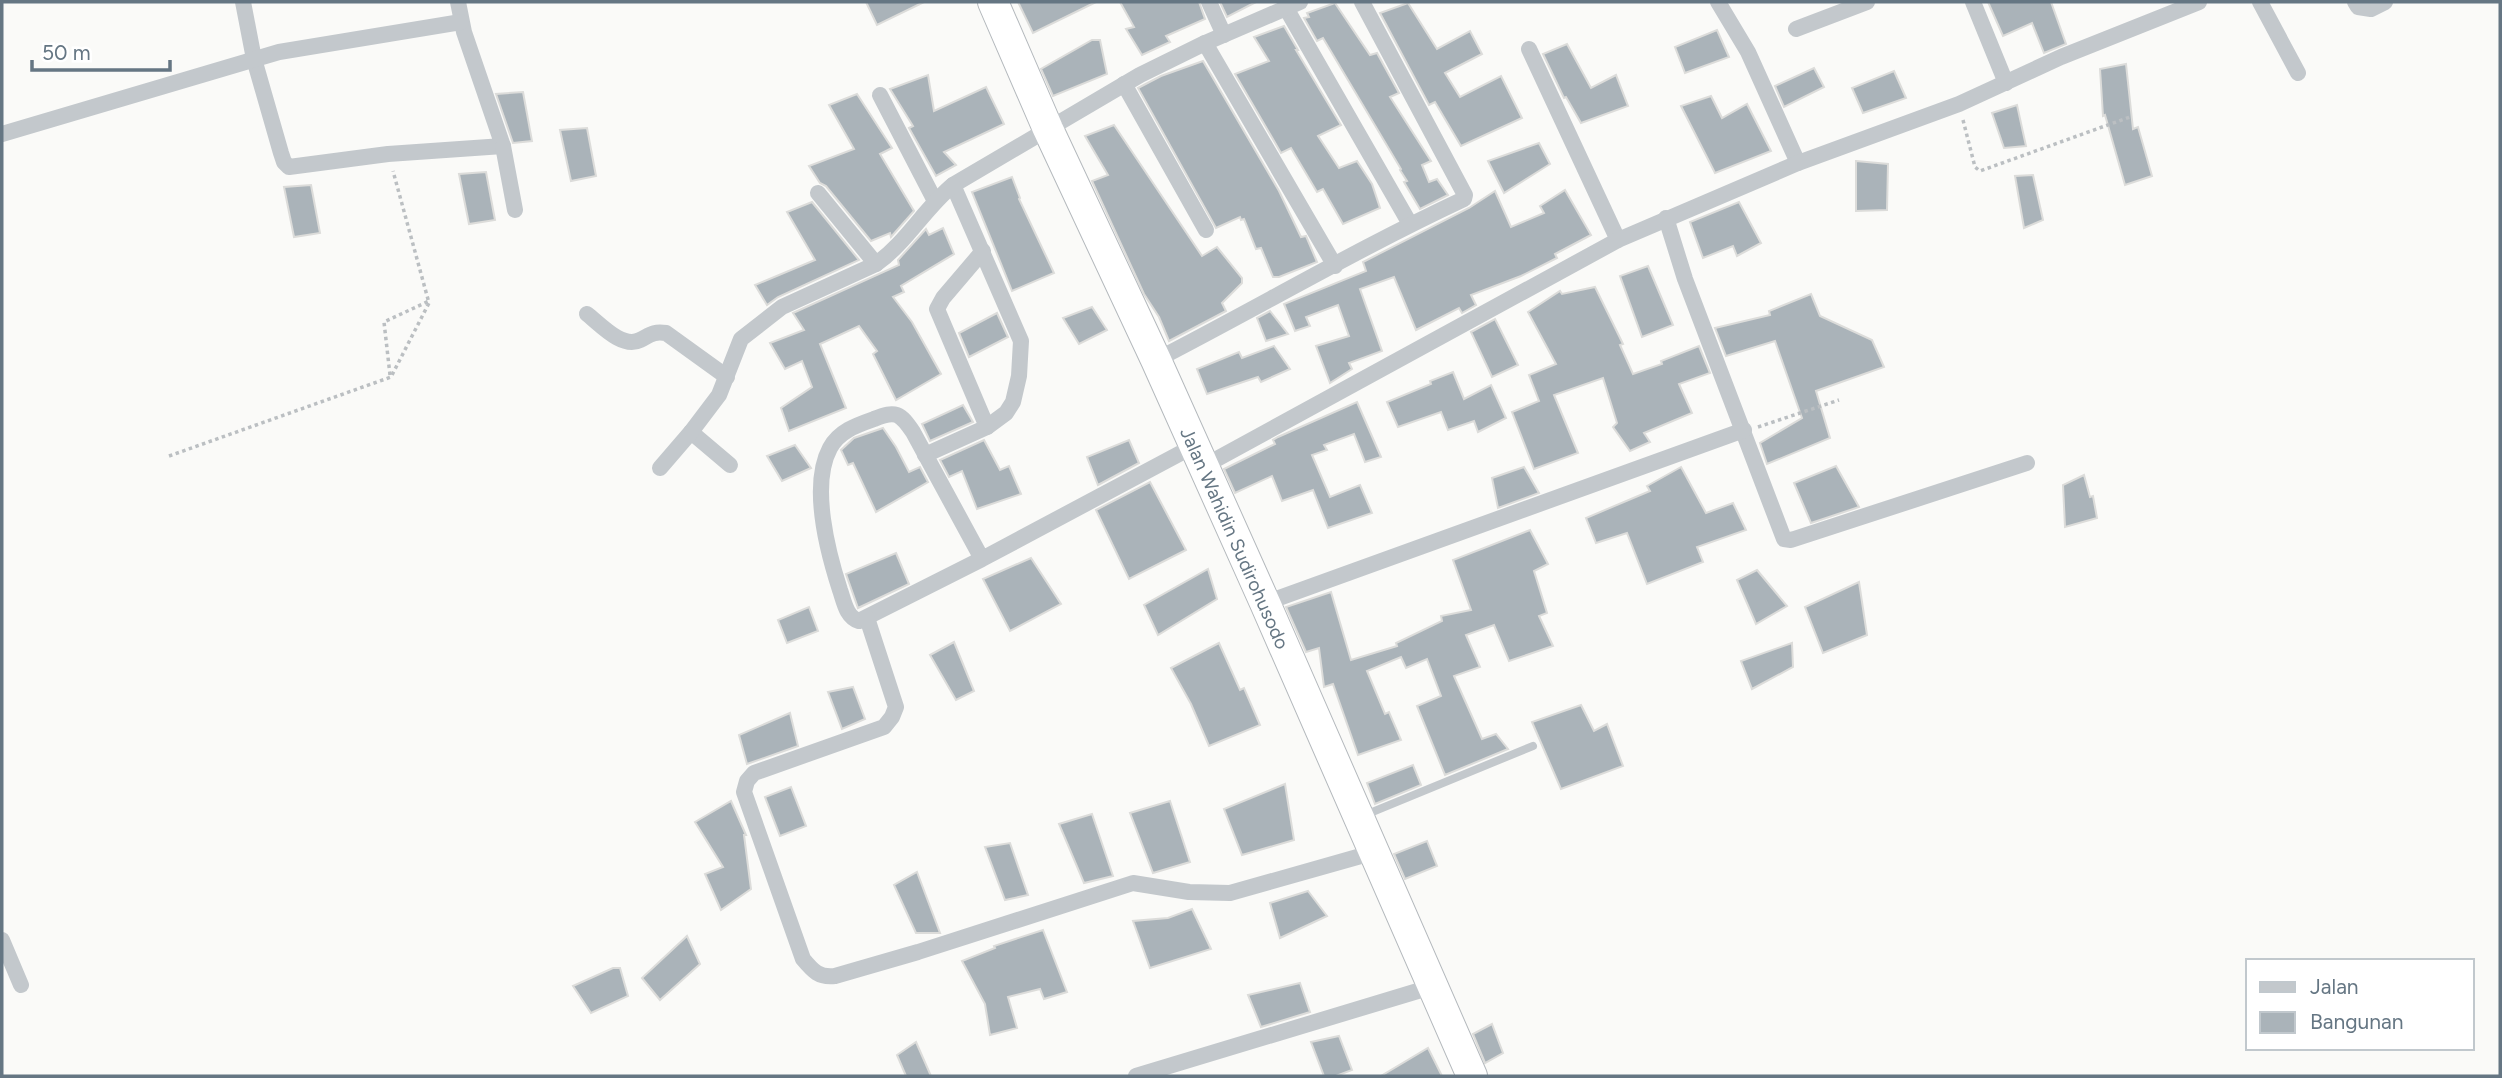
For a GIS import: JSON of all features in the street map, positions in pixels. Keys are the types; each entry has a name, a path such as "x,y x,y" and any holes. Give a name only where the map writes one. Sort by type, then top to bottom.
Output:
{"highway":[{"name":"Jalan Wahidin Sudirohusodo","path":"993,2 1048,129 1265,603 1472,1076"}],"street":[{"path":"243,2 254,59 286,165 295,167 388,154 503,146"},
{"path":"458,2 461,22 503,146 515,210"},
{"path":"1209,2 1224,35"},
{"path":"1156,360 1410,224 1464,199 1465,195 1362,2"},
{"path":"1718,2 1748,52 1798,163"},
{"path":"1796,29 1867,2"},
{"path":"1973,2 2006,83"},
{"path":"982,559 904,419 893,414 884,415 849,429 836,438 827,454 822,493 823,518 829,556 849,614 859,621 1199,456 1618,240 1798,163 1959,104 2061,57 2199,2"},
{"path":"2260,2 2298,73"},
{"path":"2355,2 2358,7 2371,9 2385,2"},
{"path":"660,468 719,395 741,339 757,324 782,307 876,264 893,251 935,201 953,185 1124,84 1205,43 1293,5 1410,224"},
{"path":"2,134 254,59 331,43 461,22"},
{"path":"1205,43 1335,266"},
{"path":"1529,49 1618,240"},
{"path":"1124,84 1206,230"},
{"path":"880,95 935,201"},
{"path":"925,455 988,427 1003,416 1010,407 1023,348 953,185"},
{"path":"818,193 876,264"},
{"path":"1666,218 1685,279 1782,536 1787,540 1848,523 2027,463"},
{"path":"983,251 943,298 937,309 988,427"},
{"path":"587,314 626,341 638,341 656,331 666,333 727,377"},
{"path":"1265,603 1744,430"},
{"path":"691,432 730,465"},
{"path":"867,618 896,707 892,717 884,727 754,773 747,781 744,792 803,959 810,969 821,976 835,976 918,952 1133,883 1189,892 1230,893 1375,852"},
{"path":"2,940 21,985"},
{"path":"1136,1076 1431,987"}],"lane":[{"path":"1360,817 1533,746"}],"path":[{"path":"1959,104 1975,167 1980,172 2130,117"},
{"path":"169,456 391,377 429,301 388,154"},
{"path":"391,377 384,322 429,301"},
{"path":"1744,430 1839,400"}],"building":[{"path":"866,2 924,2 877,25"},
{"path":"1018,2 1096,2 1033,33"},
{"path":"1120,2 1199,2 1205,19 1166,36 1170,42 1142,55 1126,29 1134,27"},
{"path":"1220,2 1256,2 1227,17"},
{"path":"1988,2 2051,2 2066,44 2044,53 2032,23 2003,36"},
{"path":"1335,3 1370,55 1377,53 1399,93 1390,97 1431,161 1422,165 1429,182 1437,179 1448,195 1420,209 1404,182 1407,181 1401,169 1323,38 1317,41 1304,18 1309,17 1307,13"},
{"path":"1408,3 1437,49 1470,31 1482,54 1445,73 1460,97 1501,76 1522,118 1461,146 1435,102 1429,105 1380,13"},
{"path":"1284,26 1341,125 1318,136 1339,168 1357,161 1372,184 1380,208 1343,224 1323,189 1317,192 1291,148 1281,153 1235,74 1269,61 1254,37"},
{"path":"1717,30 1729,57 1685,73 1675,47"},
{"path":"1092,40 1100,40 1107,74 1053,96 1041,69"},
{"path":"1567,44 1591,88 1616,75 1628,106 1581,123 1566,97 1564,98 1543,54"},
{"path":"1203,61 1279,191 1301,237 1306,236 1317,262 1273,277 1261,248 1256,249 1244,219 1241,220 1240,217 1216,228 1138,88 1161,76"},
{"path":"2126,64 2133,129 2138,127 2152,176 2125,185 2105,115 2103,116 2100,69"},
{"path":"1814,68 1824,87 1784,107 1775,86"},
{"path":"1894,71 1906,98 1863,113 1852,88"},
{"path":"928,75 934,111 986,87 1004,124 944,152 956,165 936,176 909,128 913,126 890,89"},
{"path":"523,92 532,141 513,143 496,94"},
{"path":"857,94 892,148 880,154 914,211 891,237 890,233 871,241 826,186 820,183 809,166 854,149 829,105"},
{"path":"1711,96 1722,118 1747,104 1771,151 1715,173 1681,106"},
{"path":"2017,105 2026,146 2004,148 1992,113"},
{"path":"1114,125 1202,256 1217,247 1242,278 1242,283 1222,303 1226,311 1169,341 1159,317 1144,294 1092,181 1108,175 1085,136"},
{"path":"587,128 596,176 571,181 560,130"},
{"path":"1539,143 1550,164 1504,193 1488,161"},
{"path":"1856,161 1888,164 1887,210 1856,211"},
{"path":"486,172 495,220 469,224 459,174"},
{"path":"2033,175 2043,220 2024,228 2015,176"},
{"path":"1012,177 1019,199 1054,273 1012,291 972,192"},
{"path":"311,185 320,233 294,237 284,187"},
{"path":"1565,190 1591,235 1555,254 1557,258 1521,276 1471,295 1476,305 1462,313 1459,308 1416,330 1394,277 1360,289 1382,351 1349,363 1352,369 1330,383 1316,346 1349,336 1338,305 1306,317 1310,326 1295,331 1284,304 1366,271 1363,262 1469,208 1495,191 1511,227 1544,213 1540,206"},
{"path":"812,202 859,260 778,297 767,305 755,285 815,260 787,212"},
{"path":"1739,202 1761,243 1737,256 1733,246 1703,258 1690,222"},
{"path":"943,228 954,254 901,286 904,292 893,297 912,322 941,374 896,400 873,354 877,351 859,326 820,344 846,408 789,431 781,408 812,387 802,361 785,369 770,343 804,330 793,313 899,265 898,260 926,229 929,235"},
{"path":"1648,266 1673,325 1642,337 1620,276"},
{"path":"1595,287 1623,344 1620,345 1633,374 1662,364 1661,361 1699,346 1710,373 1679,384 1692,413 1644,433 1650,442 1630,451 1613,427 1617,423 1603,378 1554,395 1578,453 1534,469 1512,412 1539,401 1529,375 1556,364 1528,312 1560,291 1562,294"},
{"path":"1811,294 1820,316 1872,340 1884,367 1816,391 1830,438 1767,464 1760,443 1802,418 1775,341 1726,356 1715,328 1770,315 1769,311"},
{"path":"1092,307 1107,330 1079,344 1063,318"},
{"path":"1270,311 1288,334 1266,341 1257,318"},
{"path":"997,313 1008,337 969,357 959,333"},
{"path":"1495,319 1518,365 1492,377 1471,332"},
{"path":"1274,346 1290,369 1261,382 1258,377 1207,394 1197,369 1239,352 1242,358"},
{"path":"1453,372 1464,399 1491,385 1506,418 1478,432 1474,421 1448,430 1441,412 1398,427 1387,402"},
{"path":"1357,402 1381,457 1365,462 1354,434 1324,445 1327,450 1312,455 1330,497 1360,485 1372,513 1328,528 1313,490 1282,501 1272,476 1235,493 1224,469 1275,444 1273,440 1278,437"},
{"path":"963,405 973,422 930,441 922,424"},
{"path":"883,428 909,472 920,467 928,482 876,512 853,463 848,465 841,450 854,438"},
{"path":"984,440 1000,470 1009,466 1021,494 977,509 962,471 949,477 940,460"},
{"path":"1129,440 1139,463 1098,485 1087,457"},
{"path":"795,445 811,468 782,481 767,456"},
{"path":"1836,466 1859,507 1811,523 1794,483"},
{"path":"1524,467 1539,493 1498,508 1492,478"},
{"path":"1681,467 1706,513 1733,503 1746,530 1697,547 1703,562 1647,584 1627,533 1596,543 1586,518 1650,491 1647,486"},
{"path":"2084,475 2090,497 2093,496 2097,518 2065,527 2063,485"},
{"path":"1150,482 1186,550 1129,579 1096,510"},
{"path":"1530,530 1548,564 1534,571 1547,613 1539,616 1553,646 1509,661 1494,625 1466,635 1480,667 1454,676 1482,739 1496,734 1508,749 1445,775 1417,706 1441,696 1427,659 1406,668 1401,657 1367,671 1385,714 1389,712 1401,740 1358,755 1333,684 1324,687 1319,648 1306,652 1286,607 1331,592 1351,660 1397,646 1396,643 1442,621 1441,616 1471,610 1453,560"},
{"path":"896,553 909,584 858,608 846,574"},
{"path":"1031,558 1061,604 1010,631 983,579"},
{"path":"1208,569 1217,599 1158,635 1144,605"},
{"path":"1757,570 1787,606 1756,624 1737,580"},
{"path":"1859,582 1867,635 1823,653 1805,607"},
{"path":"809,607 818,631 787,643 778,620"},
{"path":"954,642 974,691 956,700 930,655"},
{"path":"1219,643 1240,690 1244,688 1260,725 1209,746 1191,704 1171,668"},
{"path":"1792,643 1793,667 1752,689 1741,661"},
{"path":"853,687 865,719 842,729 828,692"},
{"path":"1581,705 1594,731 1607,724 1623,766 1561,789 1532,722"},
{"path":"790,713 798,746 747,764 739,735"},
{"path":"1413,765 1421,785 1375,804 1367,783"},
{"path":"1285,784 1294,840 1242,855 1224,809"},
{"path":"791,787 806,826 780,836 765,797"},
{"path":"731,801 746,835 751,889 721,910 705,874 723,867 695,822"},
{"path":"1170,801 1190,862 1153,873 1130,813"},
{"path":"1092,814 1113,876 1084,883 1059,824"},
{"path":"1427,841 1437,866 1405,879 1394,854"},
{"path":"1010,843 1028,895 1005,900 985,847"},
{"path":"917,872 940,933 916,933 894,885"},
{"path":"1308,891 1327,916 1280,938 1270,903"},
{"path":"1192,909 1211,949 1150,968 1133,921 1168,918"},
{"path":"1043,930 1067,992 1044,999 1040,989 1008,997 1017,1028 990,1035 985,1004 962,961 995,948 994,946"},
{"path":"687,936 700,964 660,1000 642,978"},
{"path":"613,968 620,968 628,996 591,1013 573,986"},
{"path":"1300,983 1310,1012 1261,1027 1248,995"},
{"path":"1492,1024 1503,1053 1485,1063 1473,1034"},
{"path":"1339,1036 1352,1070 1336,1076 1324,1076 1311,1042"},
{"path":"916,1042 931,1076 906,1076 897,1055"},
{"path":"1428,1048 1442,1076 1381,1076"}]}
